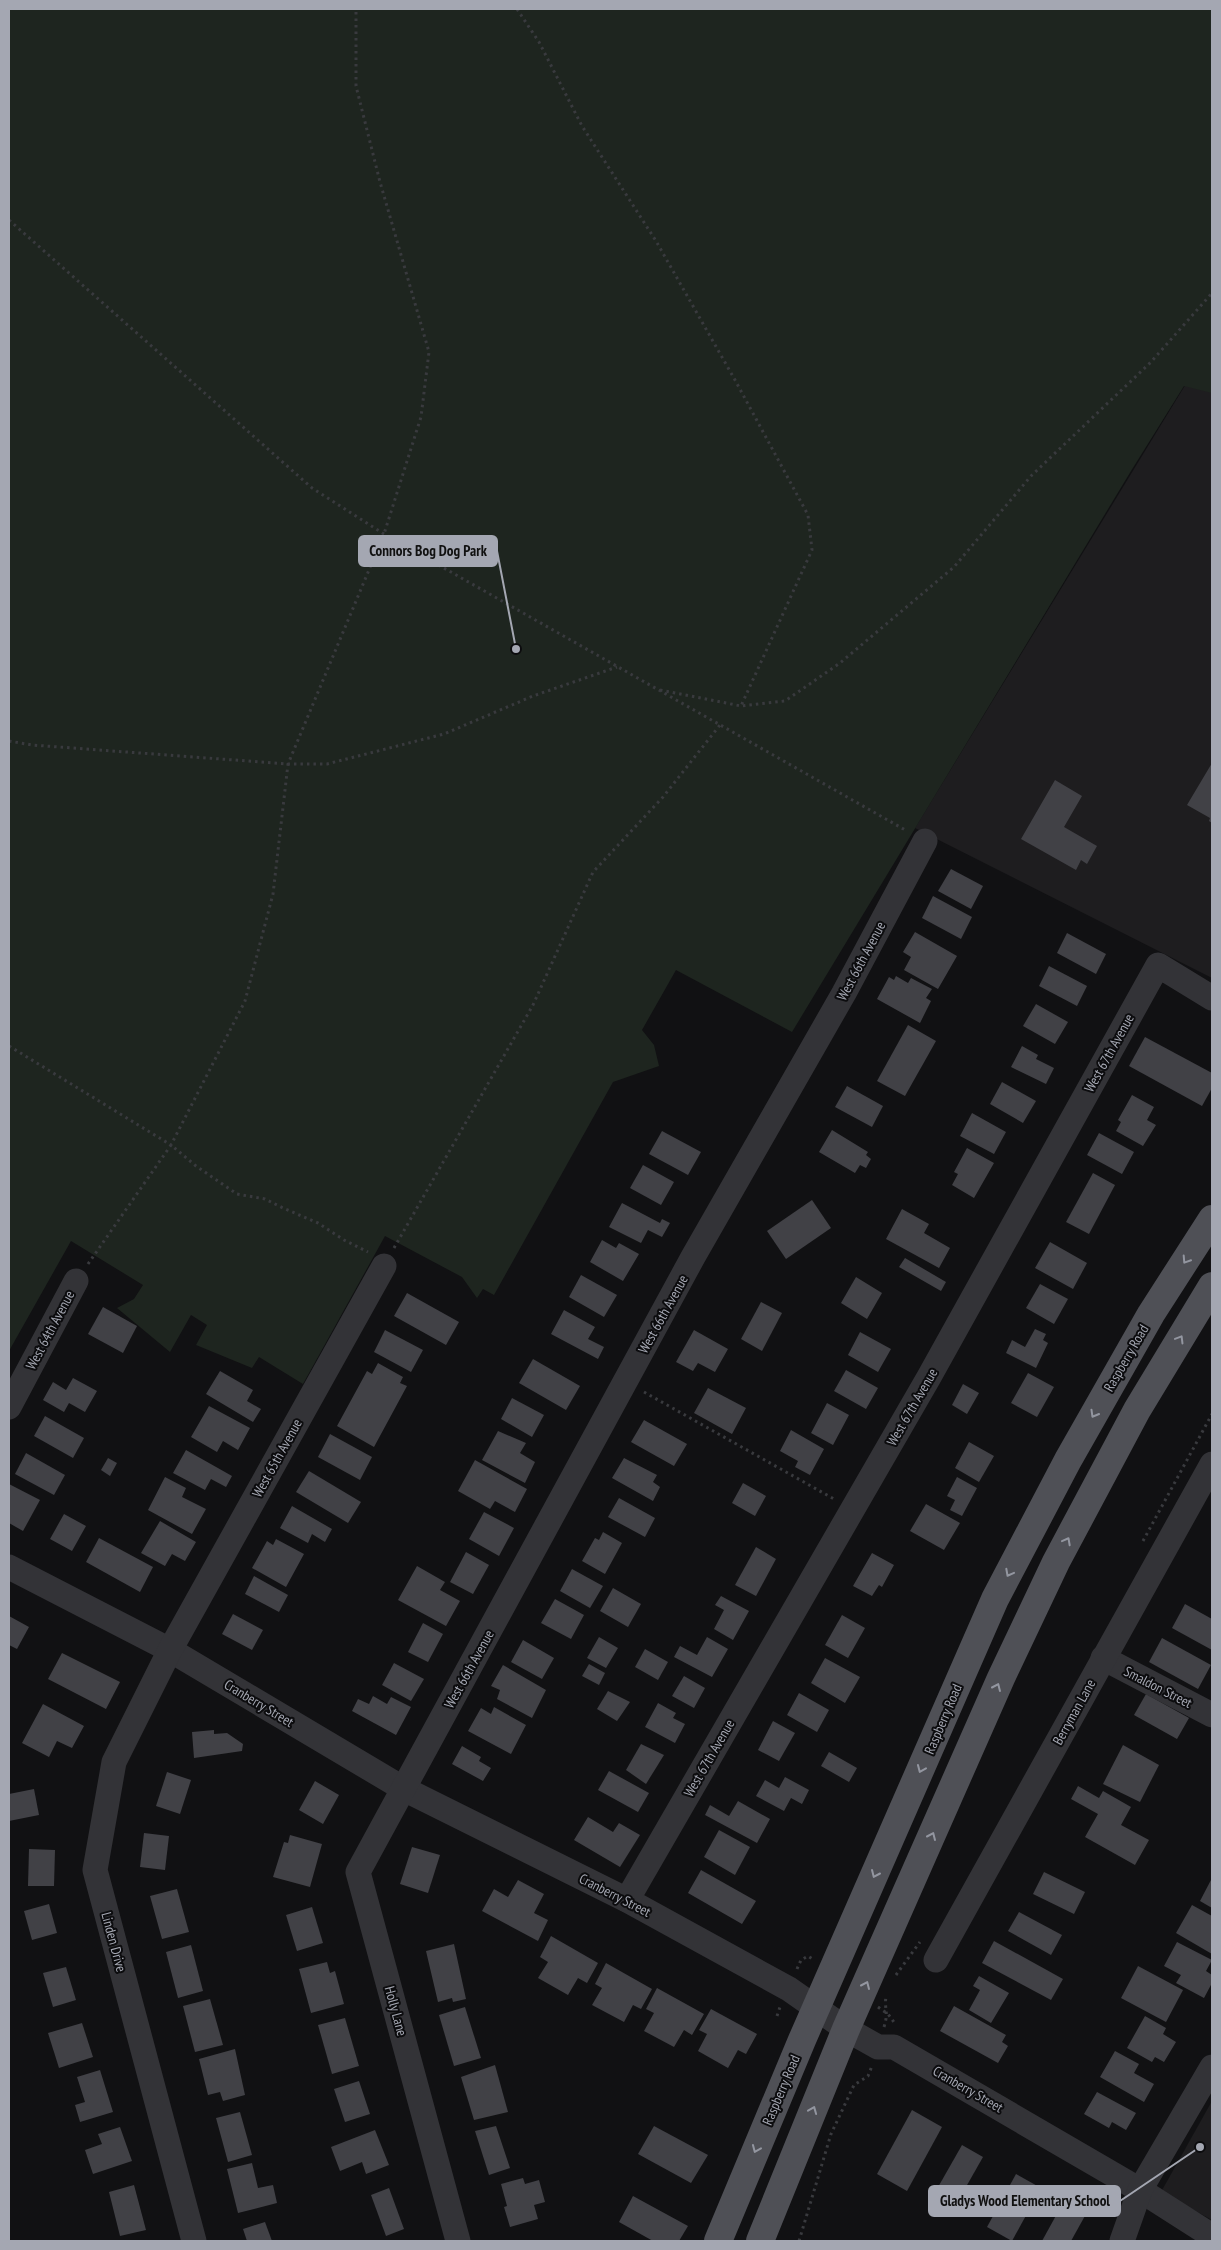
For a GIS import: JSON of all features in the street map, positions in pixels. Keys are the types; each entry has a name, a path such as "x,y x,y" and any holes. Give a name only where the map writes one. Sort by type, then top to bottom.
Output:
{"main road":[{"name":"Raspberry Road","path":"718,2241 802,2040 818,2009 995,1598 1068,1460 1151,1314 1212,1219"},
{"path":"760,2241 846,2029 1001,1678 1056,1562 1137,1410 1212,1286"}],"street":[{"name":"West 66th Avenue","path":"404,1789 693,1257 844,993 925,841"},
{"name":"West 67th Avenue","path":"627,1900 934,1368 1158,965 1212,998"},
{"name":"West 65th Avenue","path":"170,1650 384,1266"},
{"name":"West 64th Avenue","path":"9,1407 76,1280"},
{"name":"Berryman Lane","path":"936,1960 1212,1464"},
{"name":"Cranberry Street","path":"9,1567 170,1650 404,1789 627,1900 789,1989 846,2029 878,2048 894,2047 1140,2190 1212,2236"},
{"name":"Linden Drive","path":"170,1650 114,1762 94,1870 194,2241"},
{"name":"Smaldon Street","path":"1103,1658 1212,1715"},
{"name":"Holly Lane","path":"404,1789 358,1872 458,2241"},
{"path":"1122,2241 1140,2190 1204,2104 1212,2067"}],"path":[{"path":"76,1280 171,1145 246,1001 273,894 288,764 384,534 421,417 429,352 380,182 356,86 356,9"},
{"path":"517,9 539,42 582,126 656,241 735,380 808,515 812,550 741,706"},
{"path":"9,220 312,488 384,534 925,841"},
{"path":"657,689 741,706 785,701 840,664 954,567 1031,476 1152,362 1212,293"},
{"path":"9,741 32,745 288,764 326,764 444,734 533,696 617,667"},
{"path":"9,1046 171,1145 196,1166 237,1194 265,1198 318,1223 344,1240 378,1257 384,1266 533,1005 593,872 663,796 720,725"},
{"path":"626,1381 853,1509"}],"shaded area":[{"path":"9,9 1212,9 1212,393 1184,386 792,1032 676,970 642,1030 654,1045 659,1066 613,1082 494,1295 483,1289 477,1298 462,1277 385,1236 303,1384 259,1357 252,1368 196,1345 207,1325 191,1315 170,1352 117,1308 134,1299 143,1285 71,1241 9,1351"},
{"path":"1195,369 1212,378 1212,978 915,828"},
{"path":"1212,2101 1212,2220 1161,2192"}],"building":[{"path":"1212,763 1212,823 1209,821 1210,818 1187,805"},
{"path":"1055,780 1082,796 1064,827 1097,846 1087,864 1081,860 1076,870 1021,839"},
{"path":"951,869 983,886 971,909 938,891"},
{"path":"933,896 972,917 961,939 922,918"},
{"path":"915,932 957,956 938,989 904,970 911,957 903,952"},
{"path":"1067,933 1106,954 1096,974 1057,953"},
{"path":"1049,966 1087,986 1077,1006 1039,986"},
{"path":"896,976 908,983 911,978 932,989 926,998 931,1001 920,1023 877,999 889,977 894,980"},
{"path":"1036,1004 1068,1022 1055,1044 1023,1026"},
{"path":"908,1025 936,1041 905,1096 877,1081"},
{"path":"1145,1037 1212,1073 1212,1088 1202,1106 1129,1066"},
{"path":"1022,1046 1038,1055 1036,1059 1054,1068 1046,1084 1011,1067"},
{"path":"1002,1082 1036,1101 1023,1123 990,1104"},
{"path":"847,1086 883,1106 872,1127 835,1107"},
{"path":"1132,1095 1154,1107 1147,1120 1156,1125 1143,1146 1116,1131 1121,1122 1118,1120"},
{"path":"972,1113 1006,1132 994,1154 960,1136"},
{"path":"832,1130 868,1152 866,1155 871,1159 866,1168 860,1165 855,1173 819,1152"},
{"path":"662,1131 701,1152 688,1175 649,1154"},
{"path":"1099,1133 1134,1152 1122,1174 1087,1155"},
{"path":"967,1148 994,1163 974,1198 952,1185 958,1174 954,1172"},
{"path":"643,1165 674,1182 661,1205 630,1188"},
{"path":"1093,1173 1115,1185 1089,1234 1066,1222"},
{"path":"812,1200 831,1228 786,1259 767,1231"},
{"path":"622,1203 660,1223 662,1219 670,1223 662,1237 648,1230 641,1243 609,1227"},
{"path":"902,1209 929,1224 924,1233 950,1248 939,1268 886,1239"},
{"path":"602,1240 616,1248 619,1243 639,1254 623,1281 590,1262"},
{"path":"1050,1242 1087,1263 1073,1289 1035,1268"},
{"path":"905,1258 946,1282 941,1291 899,1267"},
{"path":"581,1275 617,1295 604,1317 569,1297"},
{"path":"856,1277 882,1293 867,1319 841,1303"},
{"path":"1040,1284 1068,1299 1054,1324 1026,1308"},
{"path":"407,1293 459,1322 446,1345 394,1316"},
{"path":"761,1302 782,1313 762,1351 741,1339"},
{"path":"103,1307 137,1326 123,1353 88,1334"},
{"path":"564,1310 595,1327 588,1339 604,1347 598,1359 551,1334"},
{"path":"1035,1329 1046,1334 1043,1340 1048,1343 1036,1368 1006,1353 1012,1340 1025,1347"},
{"path":"385,1330 423,1350 411,1372 374,1352"},
{"path":"694,1330 728,1349 715,1372 698,1363 693,1371 676,1362"},
{"path":"860,1332 891,1349 878,1372 848,1355"},
{"path":"533,1359 580,1386 566,1410 519,1383"},
{"path":"378,1363 403,1377 400,1383 407,1386 374,1447 337,1426 367,1371 372,1374"},
{"path":"846,1370 878,1388 866,1409 834,1391"},
{"path":"220,1371 253,1390 247,1401 261,1409 253,1422 206,1394"},
{"path":"1028,1373 1054,1387 1037,1417 1011,1403"},
{"path":"73,1378 97,1391 85,1412 69,1403 64,1412 43,1400 53,1382 66,1390"},
{"path":"963,1384 979,1393 967,1414 952,1405"},
{"path":"708,1388 746,1408 732,1434 694,1413"},
{"path":"512,1398 544,1415 532,1437 501,1419"},
{"path":"827,1403 849,1415 833,1445 811,1433"},
{"path":"209,1406 250,1428 238,1450 223,1441 217,1452 191,1437"},
{"path":"45,1416 84,1438 73,1458 34,1436"},
{"path":"644,1420 687,1444 674,1466 631,1442"},
{"path":"791,1430 824,1449 810,1475 795,1467 798,1461 780,1451"},
{"path":"498,1431 526,1443 520,1453 535,1462 525,1483 482,1460"},
{"path":"330,1434 372,1457 360,1480 318,1457"},
{"path":"969,1442 994,1456 979,1482 955,1468"},
{"path":"186,1450 232,1476 226,1487 211,1479 205,1490 173,1473"},
{"path":"26,1453 65,1475 54,1495 15,1474"},
{"path":"108,1458 117,1463 110,1476 101,1470"},
{"path":"624,1458 657,1475 653,1482 660,1487 653,1501 612,1478"},
{"path":"475,1460 527,1489 515,1512 495,1501 490,1509 458,1491"},
{"path":"309,1471 361,1502 348,1523 296,1492"},
{"path":"165,1477 186,1488 182,1497 206,1509 192,1534 148,1510"},
{"path":"957,1477 977,1488 962,1516 950,1510 955,1500 947,1496"},
{"path":"743,1483 766,1496 755,1516 732,1503"},
{"path":"9,1484 40,1500 23,1531 9,1523"},
{"path":"619,1498 655,1518 645,1537 608,1517"},
{"path":"926,1504 960,1523 944,1550 910,1531"},
{"path":"292,1506 332,1529 325,1542 312,1534 308,1543 280,1528"},
{"path":"484,1512 514,1528 499,1556 469,1539"},
{"path":"64,1514 86,1526 72,1551 50,1539"},
{"path":"160,1521 196,1542 185,1561 172,1554 165,1566 141,1553"},
{"path":"603,1532 622,1543 605,1574 582,1561 595,1538 599,1540"},
{"path":"99,1538 153,1567 140,1592 86,1562"},
{"path":"276,1539 304,1554 286,1587 252,1568 267,1541 273,1545"},
{"path":"756,1547 776,1559 756,1596 735,1585"},
{"path":"466,1552 489,1565 473,1594 450,1582"},
{"path":"872,1553 894,1565 882,1587 879,1585 872,1596 853,1586"},
{"path":"417,1566 445,1582 440,1590 460,1601 446,1626 398,1600"},
{"path":"572,1569 603,1586 590,1608 560,1591"},
{"path":"254,1576 288,1595 279,1612 245,1594"},
{"path":"613,1588 641,1604 628,1627 600,1611"},
{"path":"721,1596 749,1611 733,1640 714,1629 724,1610 715,1605"},
{"path":"555,1599 584,1615 571,1639 541,1623"},
{"path":"1185,1604 1212,1619 1212,1650 1172,1628"},
{"path":"233,1614 263,1630 252,1650 222,1634"},
{"path":"842,1615 865,1628 848,1658 825,1645"},
{"path":"9,1616 29,1627 17,1649 9,1645"},
{"path":"423,1623 443,1634 428,1662 408,1652"},
{"path":"599,1637 618,1648 606,1668 587,1658"},
{"path":"707,1637 728,1649 712,1677 674,1657 680,1646 697,1655"},
{"path":"1162,1638 1211,1665 1198,1689 1149,1662"},
{"path":"523,1640 554,1658 542,1679 511,1662"},
{"path":"645,1649 668,1662 658,1680 635,1667"},
{"path":"62,1653 120,1682 106,1709 48,1679"},
{"path":"825,1658 860,1677 845,1703 811,1683"},
{"path":"394,1663 424,1679 411,1701 382,1685"},
{"path":"589,1664 605,1673 599,1685 582,1676"},
{"path":"503,1665 546,1690 532,1718 497,1699 500,1690 491,1686"},
{"path":"684,1676 705,1688 694,1708 672,1696"},
{"path":"608,1691 630,1702 617,1721 597,1709"},
{"path":"799,1693 829,1710 817,1732 787,1715"},
{"path":"1146,1694 1189,1718 1177,1739 1134,1715"},
{"path":"373,1696 387,1704 391,1697 411,1707 396,1735 352,1711 358,1699 369,1704"},
{"path":"658,1703 676,1713 673,1718 685,1724 675,1743 645,1727"},
{"path":"43,1704 84,1726 72,1748 57,1741 49,1757 22,1743"},
{"path":"494,1707 526,1725 511,1754 468,1731 481,1708 491,1714"},
{"path":"773,1721 795,1733 779,1761 758,1750"},
{"path":"214,1730 214,1734 227,1733 243,1744 242,1751 194,1758 192,1732"},
{"path":"641,1744 664,1755 646,1784 626,1770"},
{"path":"1123,1745 1159,1765 1140,1802 1103,1784"},
{"path":"462,1746 481,1757 479,1761 491,1768 483,1781 452,1764"},
{"path":"829,1752 857,1768 849,1782 821,1766"},
{"path":"609,1771 649,1793 638,1812 598,1790"},
{"path":"167,1772 191,1780 180,1814 156,1806"},
{"path":"785,1777 809,1790 802,1804 791,1798 784,1811 756,1796 765,1780 779,1788"},
{"path":"315,1781 339,1795 323,1824 299,1810"},
{"path":"1078,1786 1099,1798 1103,1791 1131,1807 1121,1825 1149,1840 1135,1865 1085,1837 1098,1814 1071,1799"},
{"path":"34,1789 39,1815 9,1821 9,1794"},
{"path":"738,1801 770,1819 757,1843 705,1815 710,1805 729,1816"},
{"path":"588,1817 613,1832 619,1823 640,1835 620,1867 574,1840"},
{"path":"719,1830 750,1847 735,1875 704,1857"},
{"path":"144,1833 169,1836 165,1870 140,1867"},
{"path":"290,1835 322,1844 310,1887 273,1877 284,1842 288,1843"},
{"path":"412,1847 440,1855 428,1893 400,1884"},
{"path":"29,1849 55,1850 54,1886 28,1886"},
{"path":"701,1870 756,1901 742,1924 688,1893"},
{"path":"1044,1872 1085,1892 1074,1914 1033,1894"},
{"path":"1212,1878 1212,1908 1200,1901"},
{"path":"518,1880 544,1894 534,1913 548,1920 538,1941 482,1911 494,1889 508,1897"},
{"path":"177,1889 189,1932 162,1939 150,1896"},
{"path":"49,1904 57,1933 32,1940 24,1911"},
{"path":"1192,1905 1212,1916 1212,1954 1176,1933"},
{"path":"312,1907 323,1943 297,1951 286,1915"},
{"path":"1019,1912 1062,1935 1051,1955 1008,1931"},
{"path":"551,1936 598,1963 587,1983 578,1978 568,1995 538,1978 548,1962 540,1957"},
{"path":"994,1941 1063,1979 1051,2000 982,1963"},
{"path":"1177,1942 1212,1960 1206,1971 1212,1975 1212,1983 1204,1998 1176,1983 1181,1975 1164,1966"},
{"path":"454,1944 466,1999 453,2002 452,1998 438,2002 426,1951"},
{"path":"191,1945 203,1991 178,1998 166,1952"},
{"path":"327,1962 330,1973 335,1971 344,2004 311,2013 299,1969"},
{"path":"606,1963 652,1989 641,2009 633,2005 624,2022 592,2005 602,1988 595,1984"},
{"path":"1138,1966 1183,1990 1166,2022 1121,1998"},
{"path":"66,1967 76,2000 53,2007 43,1973"},
{"path":"979,1976 1009,1993 991,2023 969,2010 980,1990 973,1986"},
{"path":"657,1988 704,2014 692,2035 684,2030 674,2047 644,2031 654,2013 646,2009"},
{"path":"210,1999 223,2045 195,2052 183,2006"},
{"path":"954,2006 1006,2035 1002,2042 1008,2046 998,2063 940,2031"},
{"path":"465,2007 481,2058 454,2066 439,2015"},
{"path":"711,2009 757,2034 746,2054 738,2050 728,2068 698,2051 707,2034 699,2030"},
{"path":"1145,2016 1166,2028 1163,2034 1176,2042 1164,2062 1155,2057 1152,2062 1127,2048"},
{"path":"345,2018 359,2066 332,2074 318,2025"},
{"path":"82,2023 93,2057 59,2068 48,2033"},
{"path":"235,2049 245,2095 223,2101 220,2092 208,2095 199,2059"},
{"path":"1115,2051 1139,2064 1134,2073 1154,2084 1144,2102 1100,2077"},
{"path":"495,2065 508,2112 474,2120 461,2077"},
{"path":"100,2070 113,2112 80,2122 75,2105 85,2102 77,2077"},
{"path":"359,2081 370,2114 345,2122 334,2089"},
{"path":"1097,2092 1136,2113 1126,2130 1112,2122 1109,2128 1084,2114"},
{"path":"912,2110 942,2127 907,2191 877,2174"},
{"path":"240,2112 252,2155 228,2162 216,2118"},
{"path":"496,2126 510,2168 489,2175 475,2131"},
{"path":"654,2126 708,2155 691,2183 638,2154"},
{"path":"120,2127 132,2161 93,2174 85,2150 102,2144 98,2134"},
{"path":"375,2130 389,2165 366,2174 362,2162 340,2171 331,2147"},
{"path":"962,2145 983,2157 954,2208 933,2196"},
{"path":"252,2163 258,2188 273,2185 277,2203 238,2213 227,2169"},
{"path":"1016,2174 1041,2188 1012,2241 987,2227"},
{"path":"523,2178 525,2184 539,2180 545,2202 534,2205 538,2219 510,2227 504,2207 507,2206 501,2184"},
{"path":"134,2185 146,2230 120,2236 109,2192"},
{"path":"389,2188 404,2229 386,2236 371,2195"},
{"path":"633,2196 688,2226 679,2241 653,2241 619,2222"},
{"path":"1064,2201 1086,2214 1071,2241 1042,2241"},
{"path":"265,2222 272,2241 247,2241 243,2229"}],"place":[{"name":"Connors Bog Dog Park","path":"516,649"},
{"name":"Gladys Wood Elementary School","path":"1200,2147"}]}
